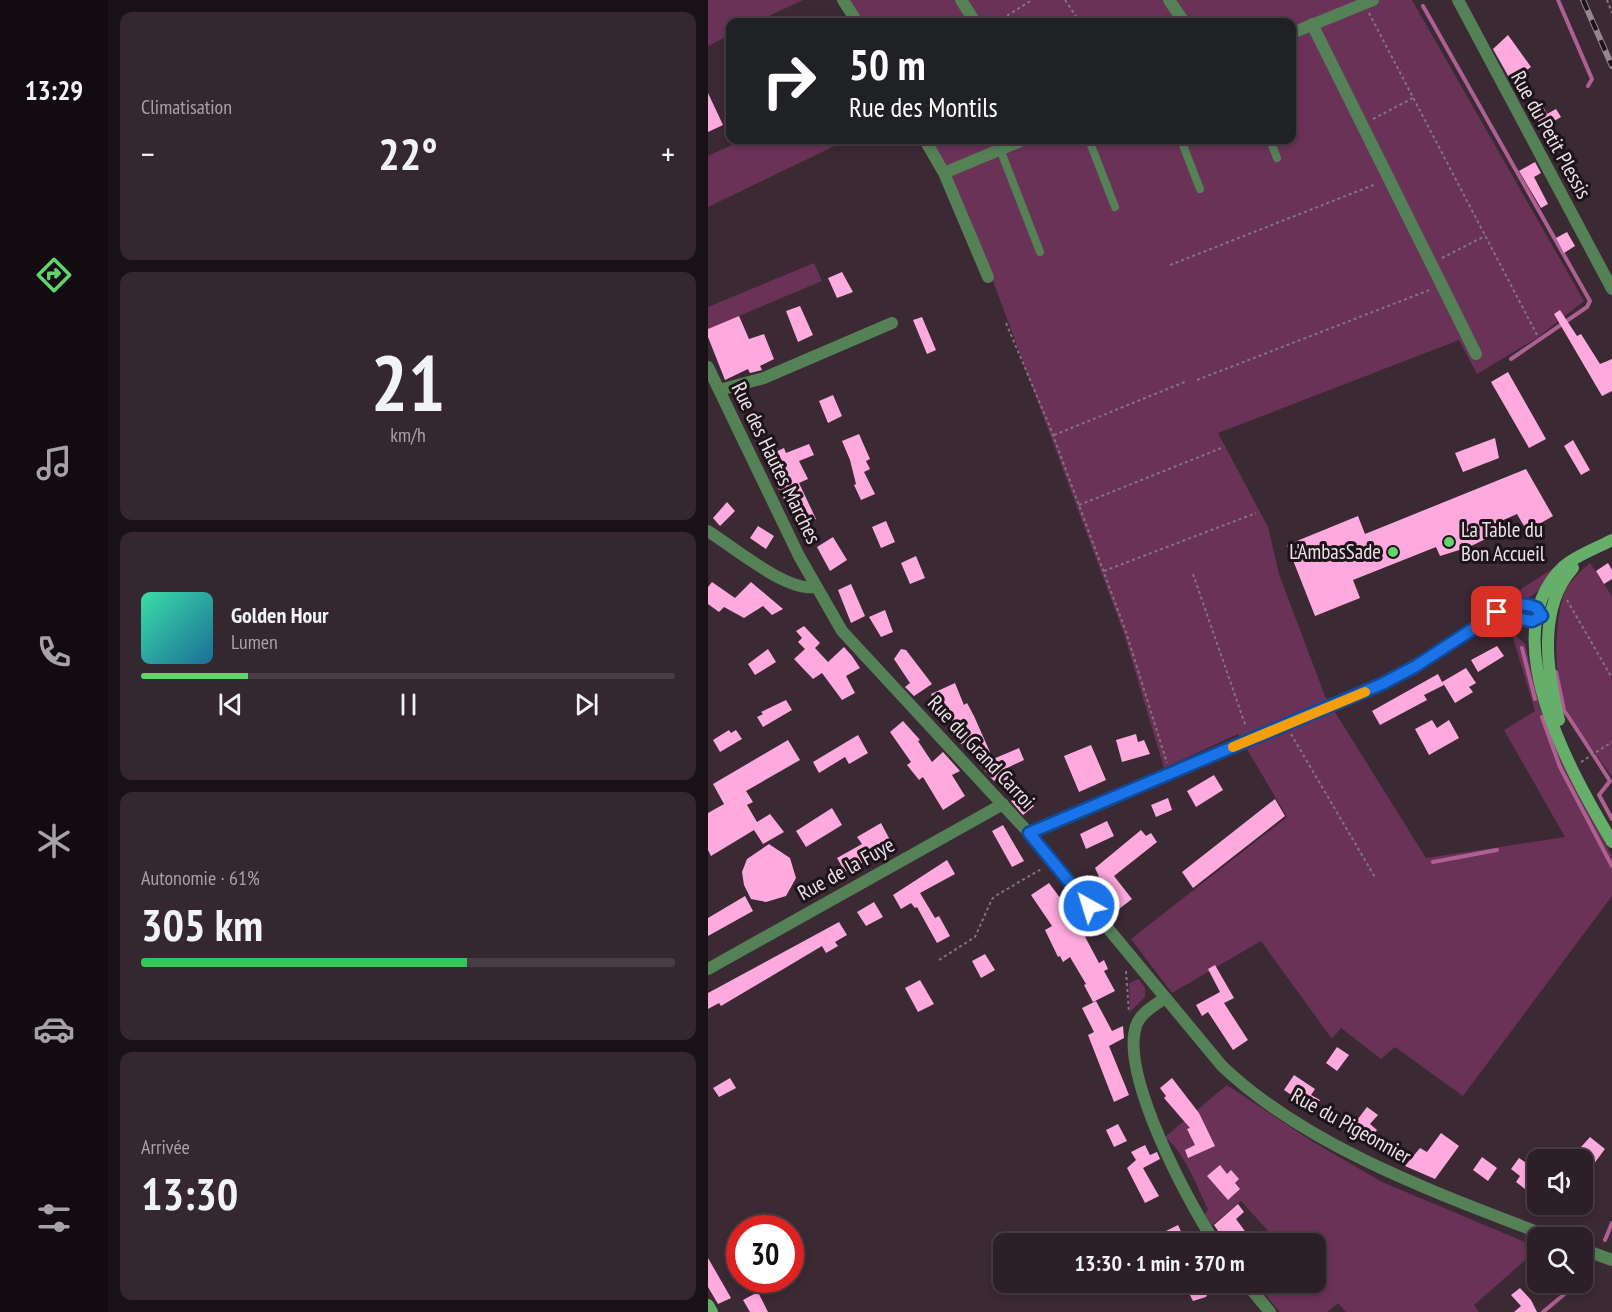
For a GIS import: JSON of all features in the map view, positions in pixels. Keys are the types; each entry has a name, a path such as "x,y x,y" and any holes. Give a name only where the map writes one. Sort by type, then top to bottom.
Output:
{"street":[{"path":"843,0 854,18"},
{"path":"961,0 972,18"},
{"path":"1169,0 1181,18"},
{"name":"Rue du Petit Plessis","path":"1458,0 1612,289"},
{"path":"1296,31 1369,2"},
{"path":"1312,24 1476,354"},
{"path":"928,144 944,173 988,277"},
{"path":"944,173 1013,144"},
{"path":"719,390 764,378 892,323"},
{"name":"Rue des Hautes Marches","path":"708,367 812,581"},
{"path":"708,531 793,584 812,581"},
{"path":"1612,540 1565,565 1546,590 1537,615 1533,637 1542,693 1574,768 1612,842"},
{"path":"1515,620 1551,610 1567,575 1589,552"},
{"name":"Rue du Grand Carroi","path":"812,581 855,646 1029,833 1165,998"},
{"path":"1551,687 1549,633 1554,603"},
{"path":"1029,833 1382,684 1416,666 1508,606 1524,604 1537,615 1543,663 1561,731 1574,768"},
{"path":"1485,621 1504,616 1525,626 1533,637"},
{"name":"Rue de la Fuye","path":"708,969 1003,804"},
{"path":"1165,998 1145,1013 1134,1030 1138,1068 1152,1116 1194,1212 1208,1233"},
{"name":"Rue du Pigeonnier","path":"1165,998 1235,1078 1317,1133 1382,1168 1527,1227"},
{"path":"1593,1253 1612,1260"},
{"path":"1254,1293 1270,1312"},
{"path":"708,1305 712,1312"}],"lane":[{"path":"1091,144 1115,207"},
{"path":"1183,144 1200,189"},
{"path":"1272,144 1277,158"},
{"path":"1000,149 1040,252"}],"path":[{"path":"1003,18 1032,0"},
{"path":"1065,0 1077,18"},
{"path":"1606,0 1612,13"},
{"path":"1369,2 1413,98 1537,336"},
{"path":"1362,125 1413,98"},
{"path":"1170,265 1389,179"},
{"path":"1431,264 1485,237"},
{"path":"1197,380 1442,285"},
{"path":"1006,323 1053,436 1104,572 1171,774"},
{"path":"1053,436 1187,381"},
{"path":"1079,505 1224,447"},
{"path":"1104,572 1256,513"},
{"path":"1193,574 1250,739"},
{"path":"1565,597 1612,678"},
{"path":"1286,724 1376,879"},
{"path":"1574,768 1612,742"},
{"path":"939,960 975,937 997,895 1053,862"},
{"path":"1125,967 1129,1014 1134,1030"}],"shaded area":[{"path":"708,0 803,0 765,18 726,18 726,37 708,46"},
{"path":"849,0 1412,0 1584,301 1537,338 1477,374 1459,340 1218,433 1268,527 1279,574 1325,696 1426,858 1565,837 1504,730 1535,711 1511,631 1525,644 1540,707 1563,764 1612,856 1612,896 1463,1096 1395,1047 1381,1059 1341,1028 1332,1039 1261,941 1172,993 1131,939 1287,817 1238,734 1164,768 1124,634 993,281 954,186 930,144 1296,144 1296,18 860,18"},
{"path":"734,144 839,144 708,207 708,156"},
{"path":"814,263 822,281 708,329 708,307"},
{"path":"1590,563 1612,596 1612,777 1566,708 1557,668 1558,620 1564,594 1572,581"},
{"path":"1560,564 1538,591 1519,600 1521,589"},
{"path":"1139,979 1145,988 1145,997 1130,1012 1129,983"},
{"path":"1227,1085 1310,1140 1382,1182 1527,1243 1527,1259 1474,1305 1479,1312 1346,1312 1338,1303 1327,1312 1280,1312 1264,1293 1326,1293 1326,1233 1270,1233 1241,1201 1211,1226 1205,1214 1208,1209 1190,1171 1179,1152 1165,1137"}],"building":[{"path":"1508,35 1531,67 1511,81 1493,49"},
{"path":"708,93 723,125 708,132"},
{"path":"1541,103 1547,114 1556,109 1561,117 1542,128 1531,108"},
{"path":"1535,162 1541,173 1534,177 1548,204 1541,208 1519,171"},
{"path":"1567,232 1575,246 1564,253 1556,238"},
{"path":"842,272 853,292 837,298 828,278"},
{"path":"800,306 813,335 798,342 786,311"},
{"path":"1560,310 1577,336 1581,334 1600,364 1612,359 1612,391 1602,396 1554,314"},
{"path":"739,316 749,339 764,334 774,359 760,366 762,370 750,373 748,369 725,380 708,337 708,329"},
{"path":"922,317 936,350 927,354 913,320"},
{"path":"1508,372 1546,439 1529,448 1491,382"},
{"path":"833,395 842,416 828,423 819,401"},
{"path":"859,434 870,459 866,461 870,469 864,472 875,494 861,500 854,485 856,484 850,460 842,441"},
{"path":"1495,438 1499,458 1463,472 1455,453"},
{"path":"1573,440 1590,470 1581,475 1564,446"},
{"path":"809,444 814,455 799,461 808,479 799,483 816,519 806,524 802,517 795,521 780,491 783,486 779,490 766,464 777,458 775,452 784,448 786,453"},
{"path":"1526,469 1553,516 1527,531 1517,514 1492,525 1496,534 1469,547 1440,556 1436,547 1353,580 1360,598 1315,616 1287,545 1358,516 1365,534"},
{"path":"727,502 735,511 720,526 713,518"},
{"path":"886,521 895,542 881,548 872,527"},
{"path":"758,526 774,536 766,549 750,538"},
{"path":"833,537 847,560 830,571 817,547"},
{"path":"916,556 925,578 910,584 901,563"},
{"path":"1608,563 1612,570 1612,579 1604,584 1596,571"},
{"path":"712,582 735,598 751,582 783,609 772,615 763,606 744,618 724,607 719,612 708,604 708,587"},
{"path":"851,584 865,616 851,623 838,590"},
{"path":"885,610 893,632 881,637 869,617"},
{"path":"804,626 820,643 815,648 828,662 844,647 852,656 860,668 846,676 855,693 842,700 822,673 813,679 794,659 805,649 798,642 802,638 796,631"},
{"path":"1497,646 1504,656 1478,672 1471,660"},
{"path":"768,649 776,662 755,675 748,664"},
{"path":"901,649 906,650 932,684 914,696 905,687 910,683 894,659"},
{"path":"1466,668 1476,683 1469,687 1473,692 1455,703 1443,683 1444,685 1424,695 1427,700 1380,725 1372,711 1438,674 1442,682"},
{"path":"955,683 964,705 967,703 974,716 993,759 1019,748 1024,760 1005,769 1034,806 1023,815 1011,801 1017,797 997,778 994,781 977,762 982,757 974,738 961,744 948,712 940,715 931,694"},
{"path":"786,700 792,710 763,727 757,717 763,714 761,712"},
{"path":"1432,720 1437,728 1449,720 1459,738 1429,755 1415,729"},
{"path":"903,721 920,740 918,741 932,762 943,752 960,771 952,775 965,796 943,810 923,777 919,780 907,765 911,762 890,732"},
{"path":"729,730 731,733 736,730 742,739 720,752 713,740"},
{"path":"1136,734 1138,742 1144,740 1150,754 1122,762 1116,740"},
{"path":"858,735 868,753 849,764 845,757 819,773 813,762"},
{"path":"788,740 800,760 746,791 753,802 747,805 757,822 770,814 784,832 763,844 754,830 711,856 708,850 708,813 724,804 713,784"},
{"path":"1091,745 1106,780 1079,792 1064,756"},
{"path":"1214,775 1223,790 1196,807 1187,791"},
{"path":"1168,798 1172,810 1156,817 1151,805"},
{"path":"1275,799 1285,816 1193,888 1182,872"},
{"path":"832,808 842,825 806,847 796,831"},
{"path":"1107,821 1114,836 1086,849 1080,834"},
{"path":"881,823 890,840 880,846 882,849 863,860 864,862 845,872 837,858 862,844 857,837"},
{"path":"1003,825 1024,861 1012,867 992,831"},
{"path":"1141,830 1146,836 1151,833 1157,842 1114,876 1132,899 1119,909 1106,892 1095,868"},
{"path":"769,844 790,858 796,878 786,896 766,902 751,899 744,885 742,872 747,859"},
{"path":"947,860 955,874 920,893 935,918 939,916 950,936 937,943 917,907 915,908 911,903 901,909 893,895"},
{"path":"1049,883 1084,930 1082,931 1099,963 1104,960 1108,969 1104,971 1115,991 1093,1002 1084,985 1086,984 1070,957 1063,962 1060,956 1058,957 1045,930 1052,926 1031,895"},
{"path":"745,896 753,911 708,936 708,918"},
{"path":"874,902 883,917 866,926 857,912"},
{"path":"839,922 847,935 835,942 838,946 826,953 822,946 721,1006 719,1003 708,1009 708,993"},
{"path":"985,954 995,970 981,978 972,961"},
{"path":"1215,965 1234,998 1224,1003 1248,1040 1233,1050 1208,1012 1202,1016 1196,1005 1220,992 1208,969"},
{"path":"920,980 934,1004 918,1012 905,988"},
{"path":"1096,1001 1112,1031 1123,1026 1124,1038 1109,1046 1129,1095 1114,1102 1088,1035 1094,1032 1082,1008"},
{"path":"1337,1047 1349,1055 1337,1071 1326,1063"},
{"path":"1294,1075 1315,1089 1311,1095 1320,1100 1314,1110 1284,1090"},
{"path":"730,1078 736,1088 719,1097 713,1088"},
{"path":"1172,1078 1199,1113 1215,1146 1188,1158 1185,1150 1195,1145 1187,1129 1190,1128 1164,1098 1166,1096 1160,1088"},
{"path":"1367,1107 1378,1115 1370,1124 1377,1130 1369,1141 1351,1128"},
{"path":"1118,1124 1127,1141 1114,1147 1106,1130"},
{"path":"1441,1133 1459,1146 1435,1179 1405,1166 1420,1148 1427,1152"},
{"path":"1590,1137 1605,1149 1593,1165 1593,1149 1579,1149"},
{"path":"1145,1145 1150,1155 1157,1152 1160,1159 1143,1168 1159,1196 1145,1203 1127,1168 1136,1160 1131,1152"},
{"path":"1482,1157 1497,1168 1488,1181 1473,1170"},
{"path":"1519,1158 1527,1163 1525,1189 1516,1182 1520,1176 1511,1169"},
{"path":"1220,1165 1227,1174 1231,1170 1239,1179 1235,1183 1240,1189 1228,1200 1207,1176"},
{"path":"1238,1204 1244,1212 1236,1219 1246,1233 1219,1233 1214,1225"},
{"path":"1178,1225 1182,1233 1162,1233"},
{"path":"708,1258 726,1293 731,1298 718,1304 708,1287"},
{"path":"1520,1288 1531,1300 1537,1312 1514,1312 1521,1306 1511,1295"},
{"path":"758,1293 768,1312 750,1312 743,1300"},
{"path":"1189,1293 1208,1293 1206,1297 1193,1301"}],"waterway":[{"path":"1558,0 1592,79 1588,86"},
{"path":"1423,6 1590,301 1587,307 1511,359"},
{"path":"1522,648 1535,699"},
{"path":"1556,672 1564,710 1592,753"},
{"path":"1542,717 1560,767 1612,866"},
{"path":"1594,756 1610,781 1599,795 1612,819"},
{"path":"1433,862 1497,850"},
{"path":"1605,1240 1612,1223"},
{"path":"1543,1312 1566,1293"}],"railway":[{"path":"1583,0 1612,66"}],"slow traffic":[{"path":"1233,747 1365,692"}],"place":[{"name":"La Table du Bon Accueil","path":"1449,542"},
{"name":"L'AmbasSade","path":"1393,552"}],"route":[{"path":"1089,906 1029,833 1382,684 1416,666 1485,621 1504,616 1532,621 1542,616 1537,608 1524,604 1508,606 1497,612"}]}
